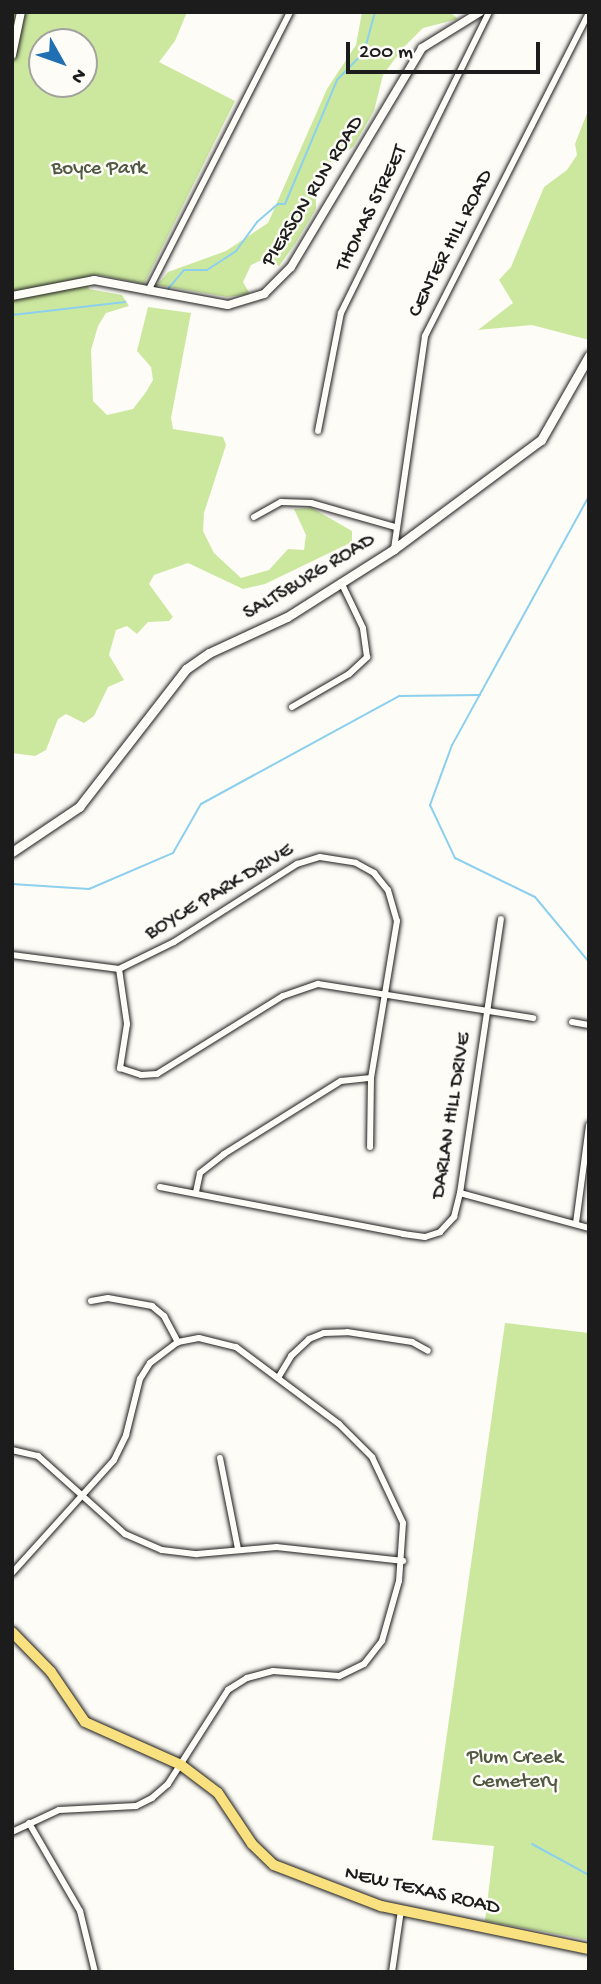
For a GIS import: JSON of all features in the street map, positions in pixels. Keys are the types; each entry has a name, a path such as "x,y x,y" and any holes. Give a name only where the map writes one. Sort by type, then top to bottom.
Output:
{"main road":[{"name":"SALTSBURG ROAD","path":"12,852 79,807 186,669 287,617 394,549 541,440 589,356"},
{"name":"NEW TEXAS ROAD","path":"12,1632 51,1672 85,1722 181,1765 218,1793 252,1844 274,1865 351,1897 589,1949"}],"street":[{"path":"12,55 21,12"},
{"path":"147,293 289,12"},
{"name":"PIERSON RUN ROAD","path":"12,296 81,281 228,304 253,300 274,286 359,158 416,57 429,43 480,12"},
{"name":"THOMAS STREET","path":"318,431 341,313 489,12"},
{"name":"CENTER HILL ROAD","path":"394,549 395,527 425,336 589,13"},
{"path":"254,517 271,505 311,503 395,527"},
{"path":"292,708 349,674 367,657 363,628 341,582"},
{"name":"BOYCE PARK DRIVE","path":"119,969 174,942 297,864 333,857 374,873 388,890 397,921 371,1078 370,1147"},
{"name":"DARLAN HILL DRIVE","path":"160,1187 425,1237 449,1224 460,1193 500,919"},
{"path":"12,955 119,969 127,1024 123,1073 157,1074 304,986 341,986 533,1018"},
{"path":"572,1022 589,1025"},
{"path":"195,1192 200,1173 223,1154 341,1081 371,1078"},
{"path":"576,1223 589,1125"},
{"path":"460,1193 589,1228"},
{"path":"91,1301 120,1299 152,1306 164,1316 178,1342"},
{"path":"278,1378 291,1356 309,1339 324,1333 347,1332 412,1342 428,1351"},
{"path":"12,1573 83,1497 122,1448 145,1370 160,1353 178,1342 215,1339 236,1347 303,1394 372,1457 397,1503 403,1523 403,1561 382,1642 373,1656 338,1676 272,1671 236,1684 213,1712 164,1789 136,1806 59,1810 12,1832"},
{"path":"12,1450 38,1456 125,1534 145,1544 197,1554 277,1547 403,1561"},
{"path":"220,1458 237,1549"},
{"path":"29,1823 80,1911 95,1972"},
{"path":"392,1972 401,1910"}],"green space":[{"name":"Boyce Park","path":"12,12 187,12 175,41 159,62 235,101 144,284 100,275 86,277 89,289 122,295 129,306 106,313 98,326 91,350 93,401 107,415 133,409 146,392 153,380 151,367 137,351 148,307 191,313 171,418 173,429 223,437 226,445 204,513 203,531 214,553 241,578 269,570 288,549 304,550 306,535 294,509 312,508 352,531 352,542 265,584 243,589 188,563 154,575 149,584 173,617 169,621 148,622 137,634 127,626 116,630 109,655 124,680 108,687 94,716 84,723 66,714 58,719 46,750 35,756 12,753"},
{"path":"362,12 450,12 458,19 423,28 402,49 383,75 374,111 353,147 316,172 316,209 295,244 279,266 264,259 251,265 243,282 250,294 227,297 157,285 168,272 226,251 268,223 327,89 356,45"},
{"path":"589,108 589,340 532,325 478,330 513,303 499,280 511,267 544,187 567,170 577,155 575,144"},
{"name":"Plum Creek Cemetery","path":"505,1323 589,1333 589,1940 485,1921 494,1846 432,1840"}],"waterway":[{"path":"168,289 184,270 207,270 236,251 257,222 278,204 285,204 337,80 364,52 375,12"},
{"path":"12,315 125,302"},
{"path":"589,496 452,745 430,805 455,858 535,897 589,962"},
{"path":"12,884 89,889 173,853 201,804 399,696 480,695"},
{"path":"532,1844 589,1875"}]}
